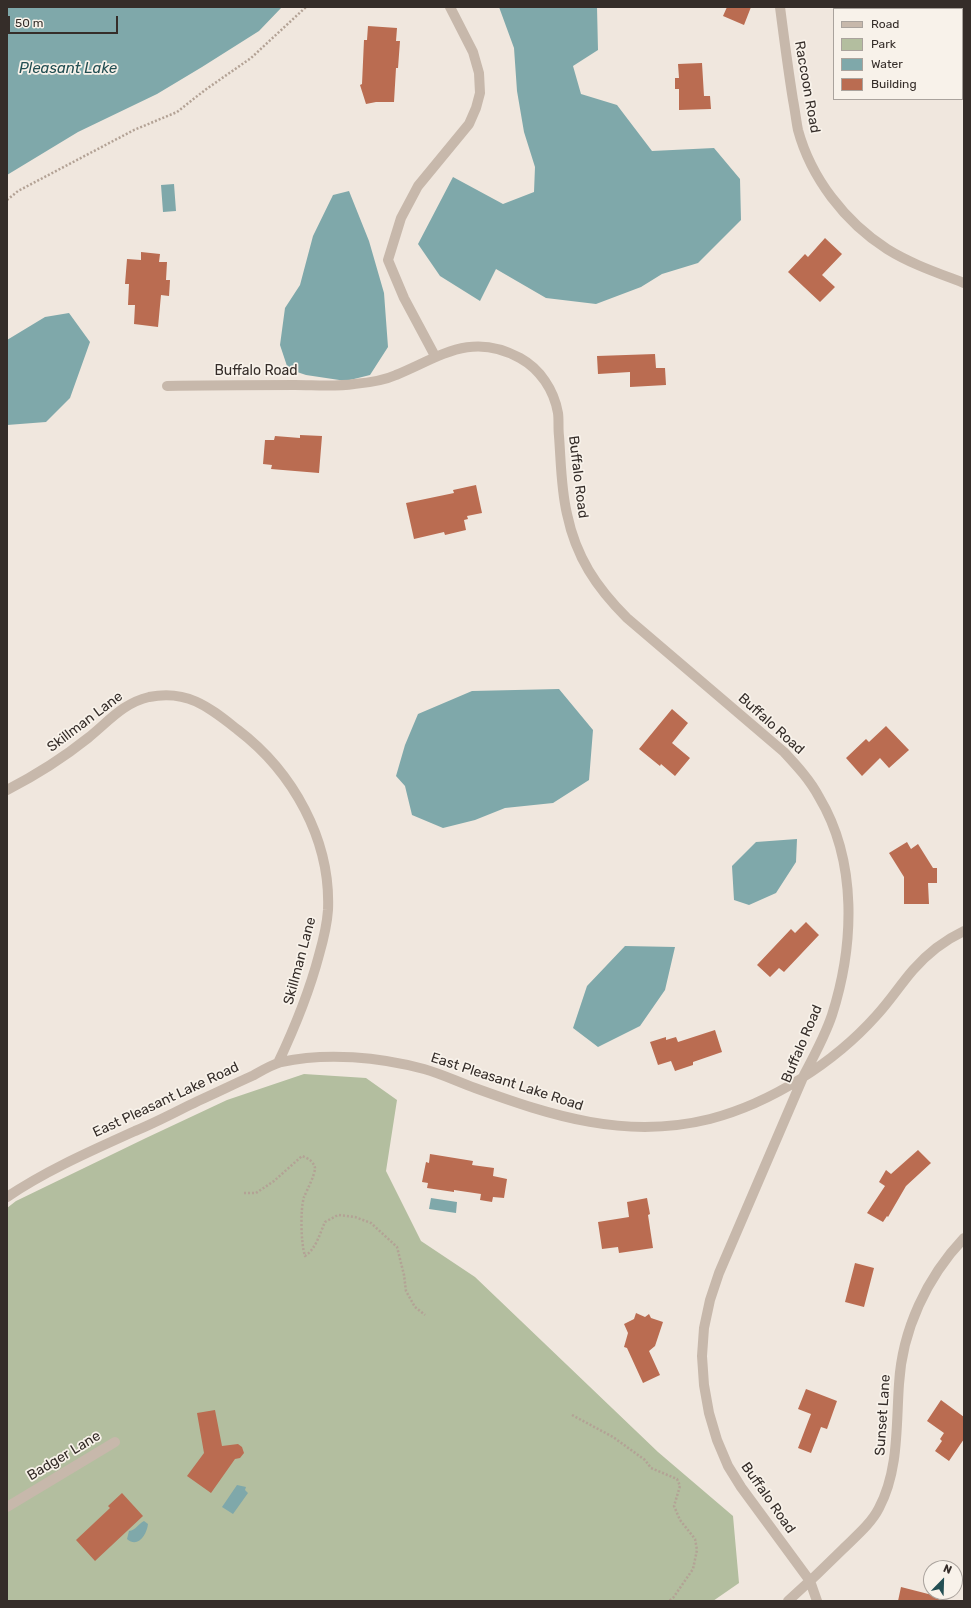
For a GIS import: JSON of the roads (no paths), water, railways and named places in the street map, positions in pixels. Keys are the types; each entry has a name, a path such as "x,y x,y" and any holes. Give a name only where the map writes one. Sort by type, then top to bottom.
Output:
{"street":[{"path":"435,356 404,298 388,260 401,218 418,186 469,124 476,108 480,93 479,73 473,52 450,7"},
{"name":"Raccoon Road","path":"780,7 798,130 807,154 833,199 847,216 866,234 882,245 913,263 964,283"},
{"name":"Buffalo Road","path":"167,386 354,384 394,376 435,356 459,348 477,346 495,348 511,353 526,362 536,370 547,383 554,397 558,414 558,430 566,513 573,538 582,560 594,580 608,599 627,618 784,752 804,774 820,798 833,824 841,850 846,874 848,922 845,956 840,983 832,1015 819,1046 804,1075 719,1273 710,1300 702,1356 704,1385 709,1413 717,1440 728,1466 741,1487 810,1581 818,1601"},
{"name":"Skillman Lane","path":"7,790 58,760 89,737 117,712 133,702 149,697 165,695 177,696 200,702 214,710 259,746 289,782 303,806 314,831 321,853 326,880 328,911 322,944 311,984 297,1023 278,1063"},
{"name":"East Pleasant Lake Road","path":"7,1197 55,1168 83,1154 278,1063 334,1057 368,1059 396,1063 450,1078 472,1087 580,1121 610,1126 645,1127 674,1125 708,1119 742,1109 773,1094 829,1059 855,1038 877,1015 914,968 934,950 964,931"},
{"name":"Sunset Lane","path":"788,1601 859,1534 878,1510 888,1488 893,1467 899,1382 903,1353 910,1326 921,1299 935,1274 955,1247 964,1238"},
{"name":"Badger Lane","path":"7,1507 115,1442"}],"water":[{"name":"Pleasant Lake","path":"7,7 282,7 259,31 202,67 157,94 78,132 7,175"},
{"path":"499,7 597,7 598,50 573,66 581,94 617,105 652,151 714,148 740,179 741,220 698,263 662,274 641,287 596,304 546,298 496,269 480,301 440,276 418,244 453,177 503,204 534,192 535,167 524,132 517,91 514,48"},
{"path":"174,184 176,211 163,212 161,185"},
{"path":"349,191 369,241 384,293 388,347 370,375 346,381 306,375 288,369 280,345 285,308 300,285 313,236 333,195"},
{"path":"69,313 90,342 70,398 46,422 7,425 7,340 45,317"},
{"path":"559,689 593,730 589,780 553,803 505,808 475,820 443,828 412,815 405,786 396,776 405,745 418,714 472,691"},
{"path":"797,839 796,862 776,893 749,905 734,900 732,866 756,842"},
{"path":"625,946 675,947 665,990 640,1026 598,1047 573,1028 587,986"},
{"path":"431,1198 457,1202 456,1213 429,1209"},
{"path":"237,1485 246,1487 245,1490 248,1493 233,1514 222,1507"},
{"path":"144,1521 148,1524 144,1536 135,1542 131,1542 127,1539 129,1531"}]}
